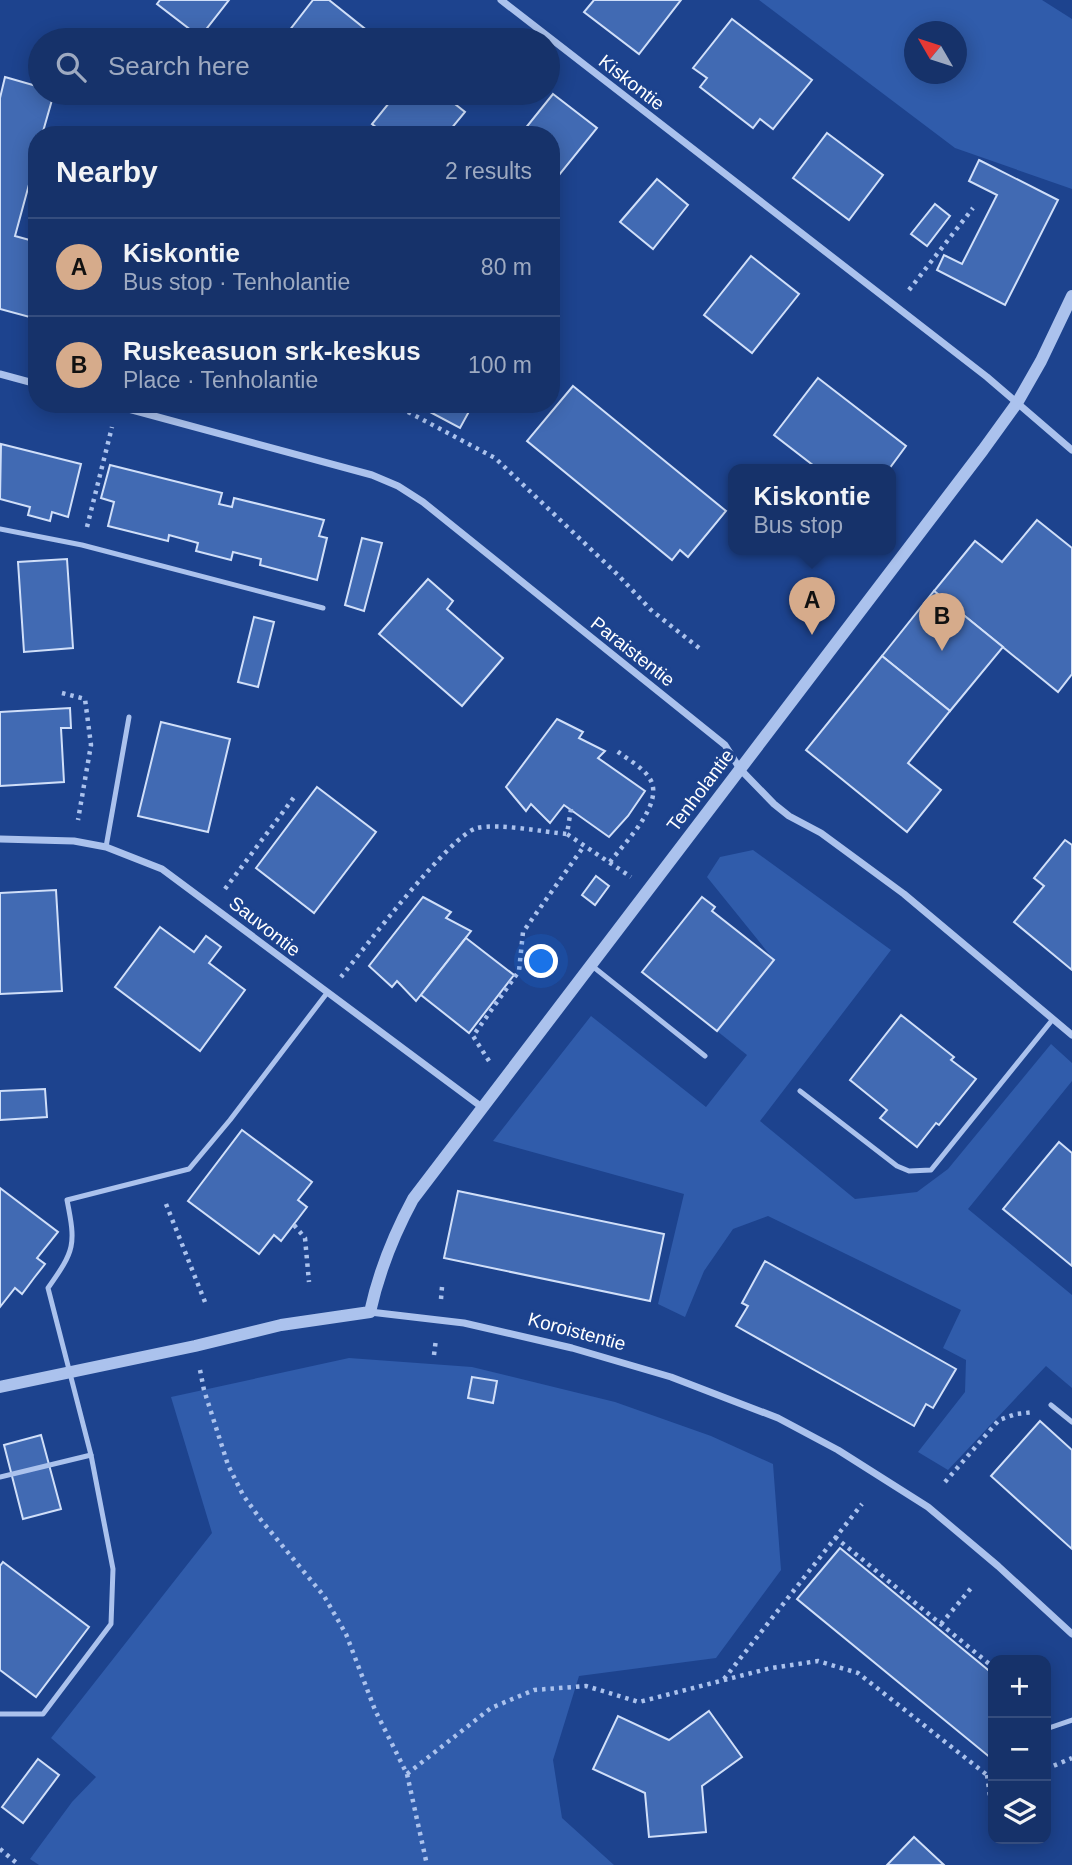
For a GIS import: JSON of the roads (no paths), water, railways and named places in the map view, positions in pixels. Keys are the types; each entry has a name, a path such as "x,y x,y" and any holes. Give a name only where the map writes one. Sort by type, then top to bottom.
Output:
{"street":[{"name":"Kiskontie","path":"501,0 537,28"},
{"name":"Kiskontie","path":"560,46 896,306 1072,450"},
{"name":"Tenholantie","path":"370,1312 377,1279 413,1199 1017,403 1072,296"},
{"path":"0,374 28,382"},
{"name":"Paraistentie","path":"143,413 372,475 398,486 423,502 725,745 740,769 789,816 821,833 904,894 1072,1035"},
{"name":"Sauvontie","path":"0,839 74,841 106,847 162,869 483,1108"},
{"name":"Koroistentie","path":"0,1387 282,1325 370,1312 464,1323 572,1348 671,1377 778,1418 838,1450 928,1507 1072,1634"}],"lane":[{"path":"0,529 82,545 323,608"},
{"path":"106,847 129,717"},
{"path":"591,965 705,1056"},
{"path":"0,1714 43,1714 111,1624 113,1569 91,1455 48,1288 61,1270 74,1236 67,1200 188,1169 230,1121 327,993"},
{"path":"800,1091 897,1166 909,1171 930,1170 1053,1019"},
{"path":"1051,1405 1072,1422"},
{"path":"0,1477 91,1455"},
{"path":"1051,1727 1072,1720"}],"place":[{"name":"Kiskontie","path":"812,635"},
{"name":"Ruskeasuon srk-keskus","path":"942,651"}]}
